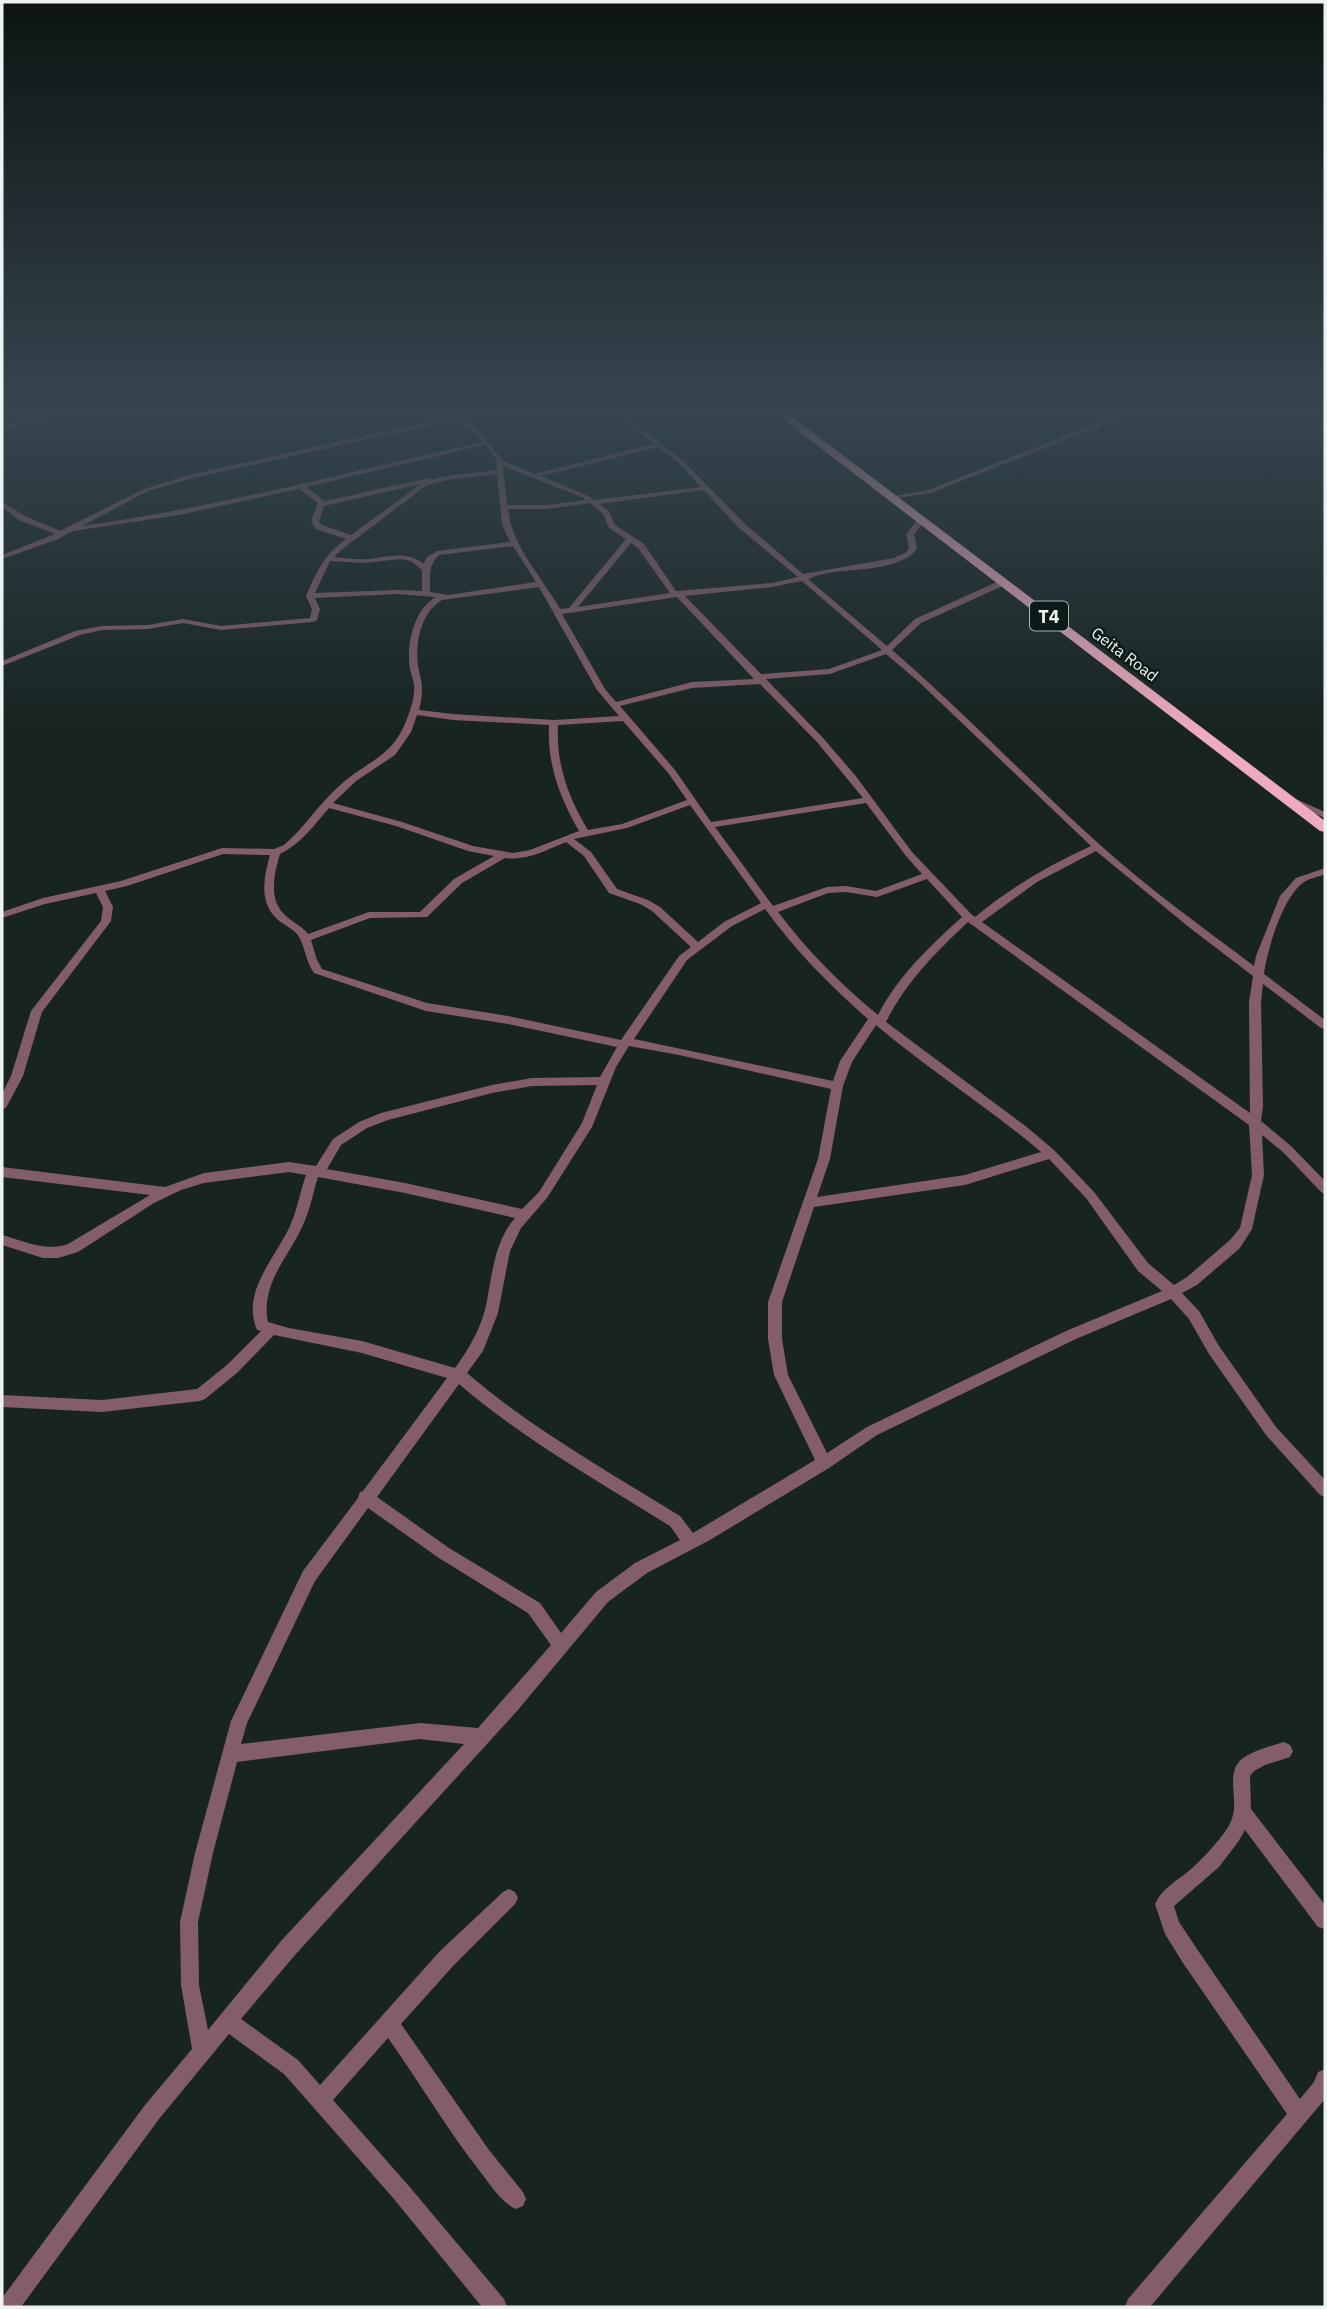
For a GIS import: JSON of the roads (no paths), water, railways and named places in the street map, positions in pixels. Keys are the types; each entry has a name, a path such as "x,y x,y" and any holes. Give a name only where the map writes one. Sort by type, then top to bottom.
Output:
{"highway":[{"name":"Geita Road","path":"914,514 1325,828"}],"street":[{"path":"15,514 60,534"},
{"path":"2,557 60,534 99,514"},
{"path":"68,530 167,514"},
{"path":"318,514 315,521 319,527 351,538"},
{"path":"2,664 78,633 102,628 148,627 183,621 221,628 313,620 316,614 310,596 329,559 351,538 384,514"},
{"path":"505,514 506,524 515,544 541,584 601,690 693,801 793,939 823,971 878,1020 1051,1154 1090,1195 1143,1267 1173,1292 1194,1315 1214,1350 1271,1431 1325,1490"},
{"path":"606,514 612,526 631,538 650,558 676,594 820,740 909,854 972,920 1255,1123 1287,1149 1325,1189"},
{"path":"730,514 888,650 1097,847 1325,1025"},
{"path":"557,612 676,594 772,585 896,560 908,555 913,549 910,534 922,520"},
{"path":"572,609 631,538"},
{"path":"426,594 426,570 429,559 437,553 515,544"},
{"path":"329,559 366,561 407,557 421,562 426,570"},
{"path":"614,705 692,685 830,671 888,650 918,621 1004,582"},
{"path":"2,915 43,901 100,890 222,851 276,852 296,839 351,780 382,763 407,732 414,712 418,684 414,666 416,637 424,610 435,600 541,584"},
{"path":"310,596 364,592 455,597"},
{"path":"414,712 461,718 554,723 625,718"},
{"path":"554,723 554,760 561,789 585,833"},
{"path":"1289,799 1325,815"},
{"path":"709,825 868,800"},
{"path":"326,804 501,856 524,855 566,838 624,826 693,801"},
{"path":"566,838 588,854 613,891 656,909 697,947"},
{"path":"824,1463 781,1375 775,1339 775,1302 824,1159 837,1086 846,1061 910,973 930,951 1014,890 1067,860 1097,847"},
{"path":"276,852 268,880 274,906 305,939 309,961 318,971 404,1000 452,1012 706,1055 837,1086"},
{"path":"305,939 369,915 423,915 458,881 501,856"},
{"path":"8,2307 152,2112 288,1948 482,1737 602,1597 641,1568 691,1542 824,1463 872,1431 1071,1335 1173,1292 1192,1280 1235,1244 1246,1229 1258,1175 1255,1003 1261,956 1284,898 1300,880 1325,871"},
{"path":"202,2052 190,1985 189,1922 204,1853 239,1721 309,1576 478,1346 491,1313 503,1251 516,1225 544,1195 588,1124 605,1081 625,1043 653,1006 683,958 728,924 770,907 827,890 846,889 877,894 929,875"},
{"path":"2,1105 17,1076 37,1011 106,921 108,907 100,890"},
{"path":"605,1081 532,1082 492,1089 385,1116 363,1125 337,1142 316,1170 291,1239 262,1286 258,1315 262,1326 271,1330 362,1347 459,1375 494,1405 525,1426 675,1521 691,1542"},
{"path":"810,1203 965,1180 1051,1154"},
{"path":"2,1240 43,1253 58,1253 73,1248 167,1192 204,1178 289,1167 316,1170 524,1215"},
{"path":"2,1172 167,1192"},
{"path":"2,1401 102,1406 200,1395 232,1370 271,1330"},
{"path":"365,1497 444,1553 534,1608 561,1646"},
{"path":"230,1754 420,1731 482,1737"},
{"path":"1284,1751 1258,1758 1243,1768 1239,1779 1243,1812 1325,1920"},
{"path":"1243,1812 1229,1842 1197,1877 1169,1897 1164,1904 1165,1910 1172,1927 1224,2009 1299,2115"},
{"path":"320,2099 447,1958 509,1898"},
{"path":"228,2021 291,2067 496,2307"},
{"path":"389,2024 487,2168 516,2199"},
{"path":"1136,2307 1299,2115 1325,2079"}]}
